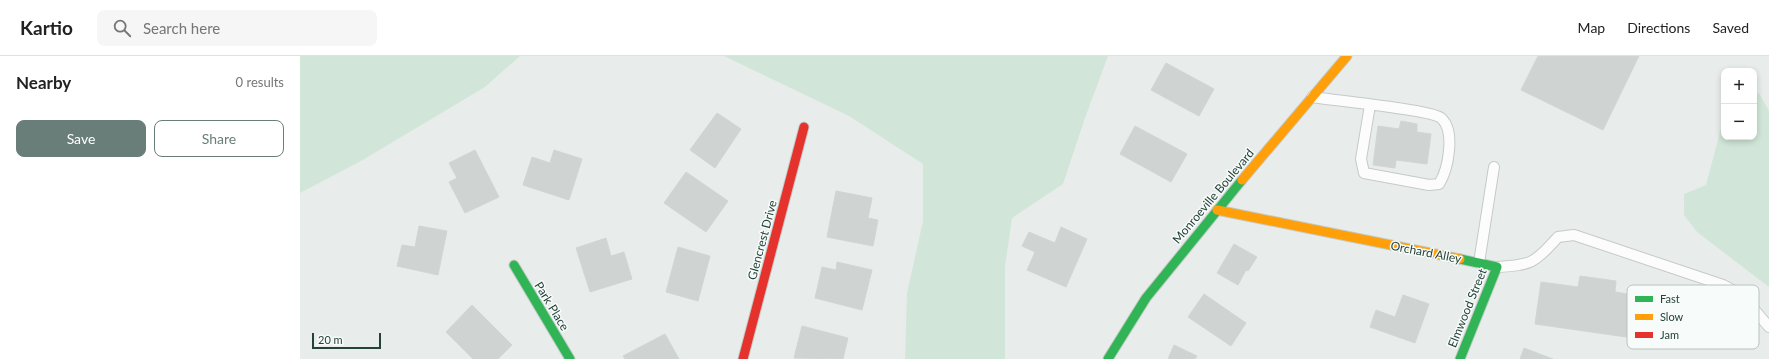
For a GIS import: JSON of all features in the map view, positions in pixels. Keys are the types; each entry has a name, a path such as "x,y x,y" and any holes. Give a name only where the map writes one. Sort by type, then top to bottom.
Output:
{"street":[{"name":"Monroeville Boulevard","path":"1108,359 1146,298 1217,210 1347,56"},
{"name":"Glencrest Drive","path":"743,359 804,127"},
{"name":"Orchard Alley","path":"1217,210 1497,267"},
{"name":"Park Place","path":"514,265 570,359"},
{"name":"Elmwood Street","path":"1460,359 1497,267"}],"lane":[{"path":"1312,97 1430,113 1441,118 1448,129 1450,142 1443,178 1439,184 1429,185 1364,173 1361,159 1370,105"},
{"path":"1479,263 1494,167"},
{"name":"Orchard Alley","path":"1497,267 1522,265 1535,260 1558,237 1574,236 1720,285"},
{"name":"Orchard Alley","path":"1759,315 1769,327"}],"green space":[{"path":"300,56 520,56 485,87 361,161 300,193"},
{"path":"724,56 1108,56 1063,184 1012,218 1005,267 1005,359 905,359 907,293 923,221 923,164 849,116"},
{"path":"1759,93 1769,111 1769,287 1697,232 1684,215 1684,194 1706,185 1721,128 1721,140 1757,140 1757,94"}],"building":[{"path":"1538,56 1639,56 1603,130 1521,90"},
{"path":"1166,63 1214,89 1199,116 1151,90"},
{"path":"717,113 741,129 715,168 690,150"},
{"path":"1401,121 1417,124 1417,132 1431,134 1427,164 1396,160 1395,168 1373,165 1378,126 1399,129"},
{"path":"1135,126 1187,154 1171,182 1120,154"},
{"path":"475,150 499,197 465,213 449,182 457,178 449,163"},
{"path":"554,150 582,159 569,200 523,185 532,157 550,163"},
{"path":"686,172 728,201 706,232 664,203"},
{"path":"836,191 872,198 868,218 878,220 873,246 827,237"},
{"path":"419,226 447,231 438,275 397,266 402,245 415,247"},
{"path":"1061,227 1087,239 1066,287 1027,270 1035,252 1022,246 1029,232 1055,243"},
{"path":"606,238 611,256 624,252 632,279 590,292 576,248"},
{"path":"1234,244 1257,257 1248,271 1246,270 1238,285 1217,273"},
{"path":"678,247 710,256 698,301 666,292"},
{"path":"837,262 872,270 862,310 815,298 822,267 836,270"},
{"path":"1580,276 1616,281 1615,292 1627,294 1627,337 1535,324 1541,282 1578,287"},
{"path":"1204,294 1246,323 1231,346 1188,317"},
{"path":"1403,295 1429,304 1415,343 1370,327 1376,310 1395,317"},
{"path":"472,305 512,345 498,359 473,359 446,332"},
{"path":"802,326 848,338 843,359 794,358"},
{"path":"665,334 679,359 625,359 623,356"},
{"path":"1174,345 1197,356 1195,359 1168,359"},
{"path":"1524,348 1553,359 1520,359"}],"traffic: fast":[{"path":"1108,359 1146,298 1242,180"},
{"path":"1460,259 1497,267 1460,359"},
{"path":"514,265 570,359"}],"traffic: slow":[{"path":"1242,180 1347,56"},
{"path":"1217,210 1460,259"}],"traffic: jam":[{"path":"743,359 804,127"}]}
